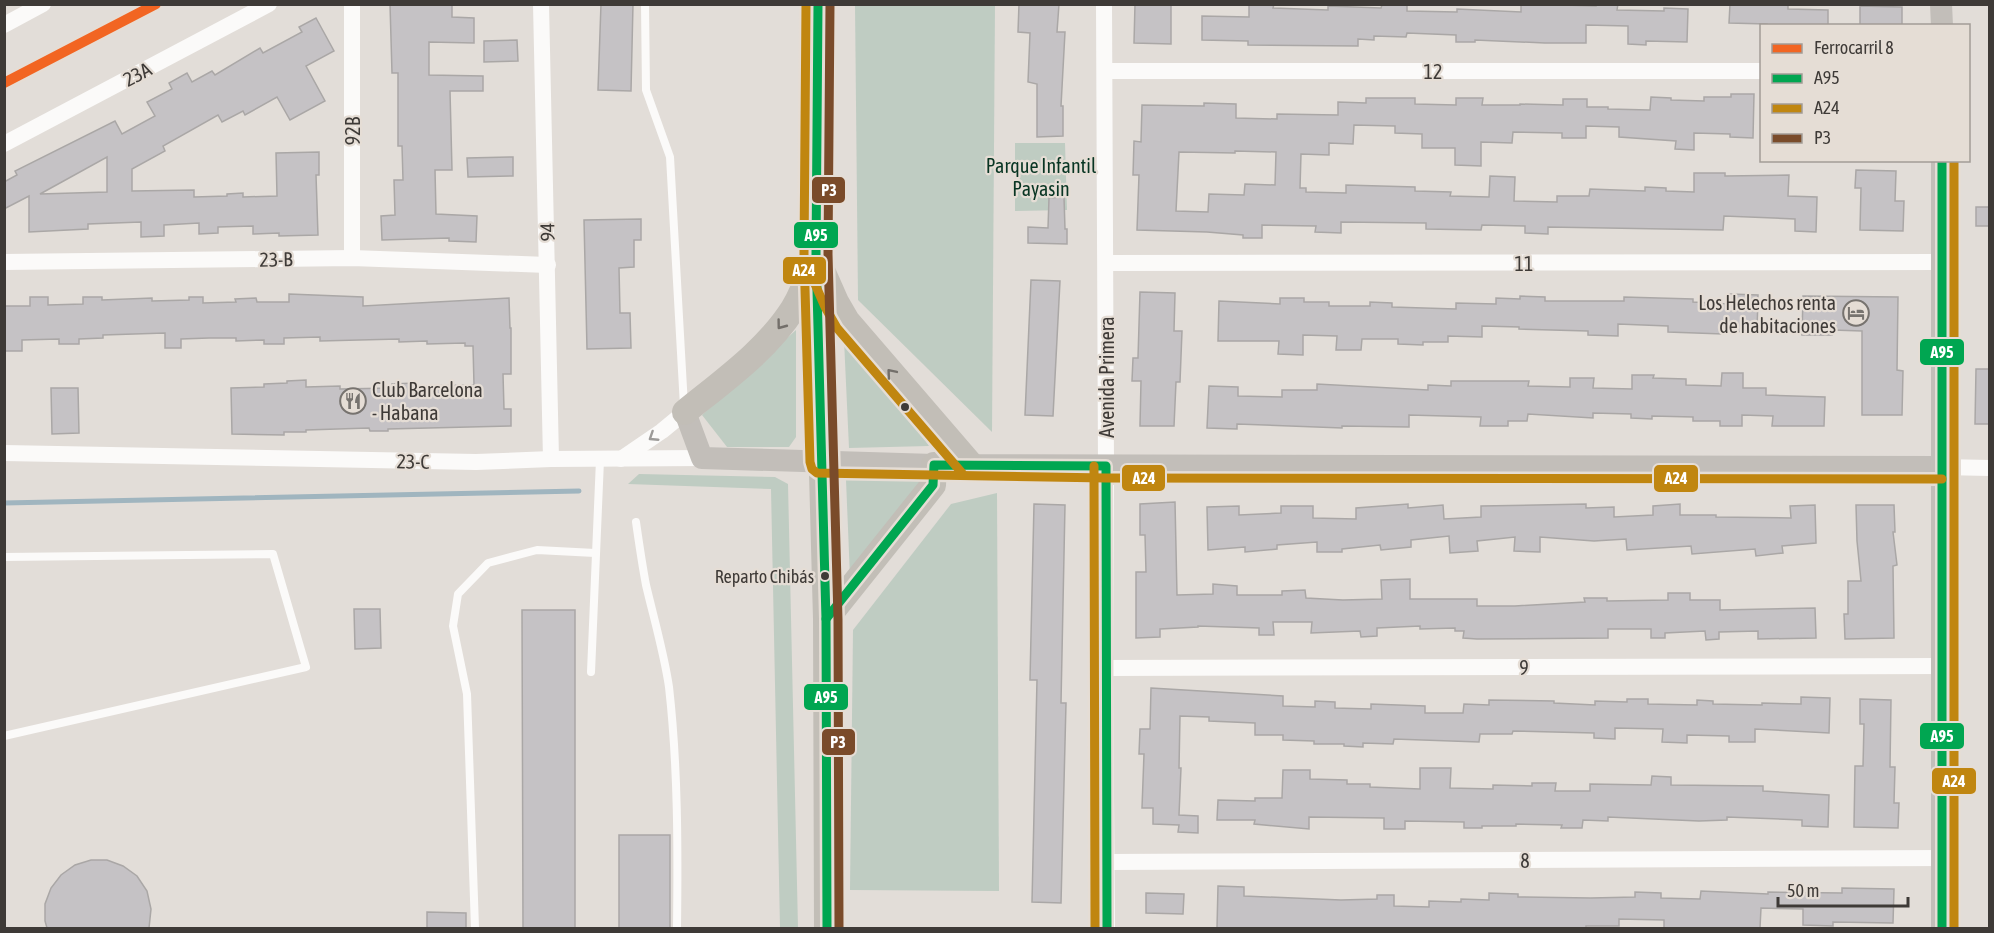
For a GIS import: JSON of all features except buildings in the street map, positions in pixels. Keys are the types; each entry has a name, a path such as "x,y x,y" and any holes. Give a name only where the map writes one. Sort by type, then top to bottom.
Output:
{"main road":[{"path":"818,4 816,254 826,619 827,928"},
{"path":"685,412 734,372 774,335 794,308 816,254"},
{"path":"816,254 826,282 847,321 971,465"},
{"path":"826,619 933,485 934,465"}],"street":[{"path":"4,24 43,4"},
{"name":"23A","path":"4,144 269,4"},
{"name":"92B","path":"352,4 352,258"},
{"name":"94","path":"541,4 552,459"},
{"name":"Avenida Primera","path":"1104,4 1107,928"},
{"path":"1941,4 1942,24"},
{"name":"12","path":"1105,71 1760,71"},
{"path":"1942,162 1942,928"},
{"name":"23-B","path":"4,262 352,258 548,266"},
{"name":"11","path":"1106,263 1942,262"},
{"path":"620,459 662,431 685,412 702,458"},
{"name":"23-C","path":"4,453 476,462 702,458 934,465 1942,467"},
{"path":"1942,467 1989,468"},
{"name":"9","path":"1105,668 1942,666"},
{"name":"8","path":"1108,861 1942,858"}],"lane":[{"path":"645,4 646,90 670,157 685,412"},
{"path":"591,672 600,460"},
{"path":"636,522 646,584 666,665 669,688 677,842 677,928"},
{"path":"475,928 467,694 453,626 458,594 488,563 537,550 595,553"},
{"path":"4,557 273,554 306,667 4,736"}],"green space":[{"path":"855,5 995,5 992,432 858,300"},
{"name":"Parque Infantil Payasin","path":"1015,143 1065,143 1067,210 1015,211"},
{"path":"796,330 796,437 789,447 727,447 702,415"},
{"path":"844,340 889,391 929,446 849,448"},
{"path":"639,474 775,477 788,484 798,928 780,928 771,489 628,484"},
{"path":"907,475 920,477 923,482 850,577 846,480"},
{"path":"997,493 999,891 850,890 853,630 951,504"}],"waterway":[{"path":"4,503 579,491"}],"rail line":[{"name":"8","path":"4,83 156,4"}],"transit line":[{"name":"A24","path":"806,4 804,254 810,462 812,469 817,473 1106,478 1942,479"},
{"name":"A95","path":"818,4 816,254 826,619 827,928"},
{"name":"P3","path":"830,4 828,254 838,619 839,928"},
{"name":"A95","path":"1942,162 1942,928"},
{"name":"A24","path":"1954,162 1954,928"},
{"name":"A24","path":"808,268 837,328 962,473"},
{"name":"A95","path":"826,619 933,485 934,465 1106,466 1107,928"},
{"name":"A24","path":"1094,466 1095,928"}],"place":[{"name":"Los Helechos renta de habitaciones","path":"1856,313"},
{"name":"Club Barcelona - Habana","path":"353,401"},
{"name":"Reparto Chibás","path":"825,576"}]}
